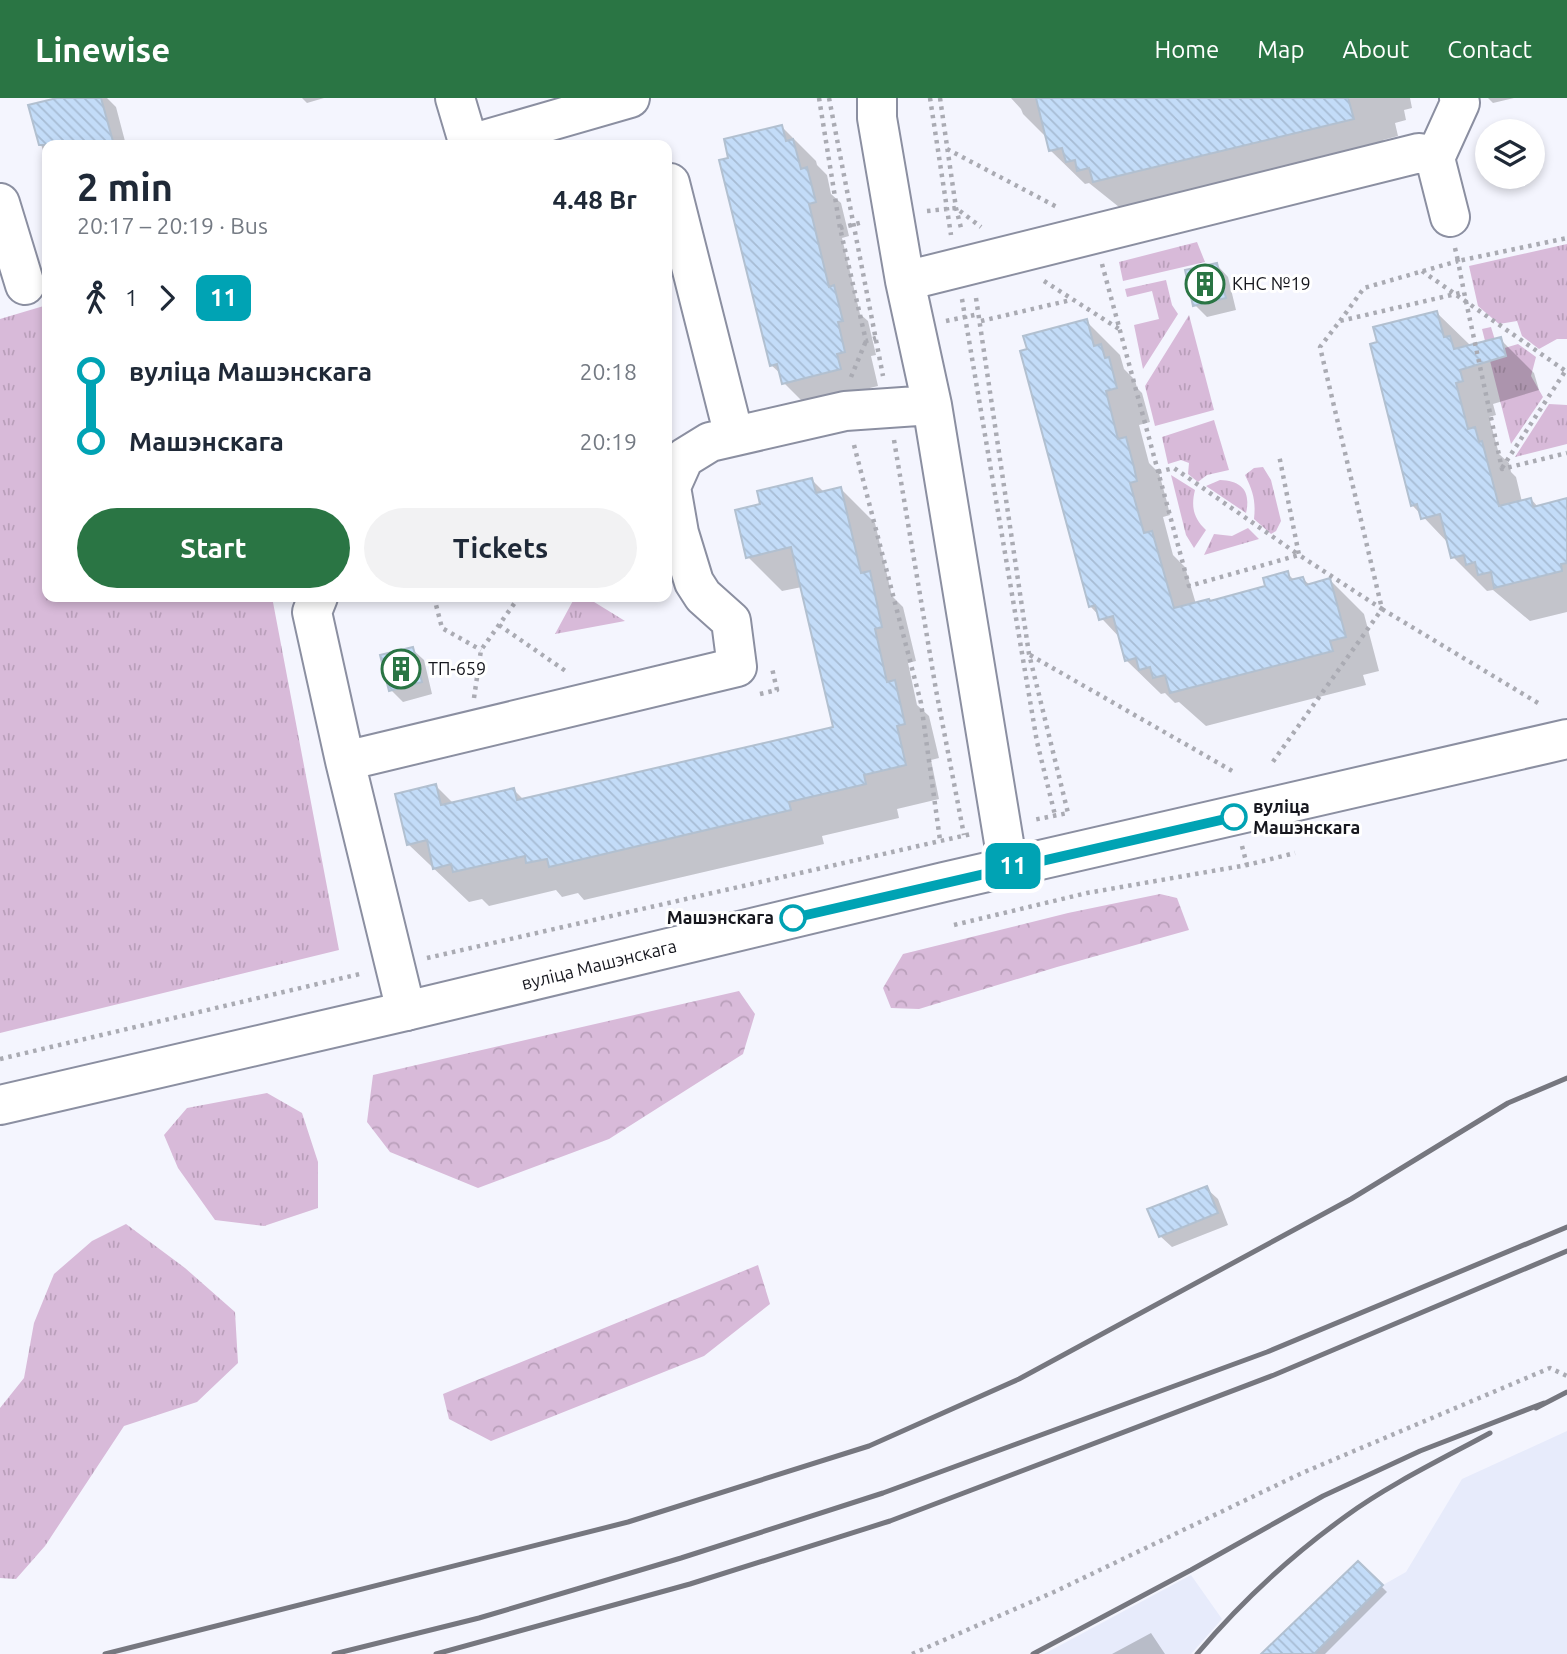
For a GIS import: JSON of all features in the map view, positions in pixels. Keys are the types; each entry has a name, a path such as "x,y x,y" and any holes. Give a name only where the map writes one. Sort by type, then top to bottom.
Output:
{"main road":[{"path":"455,98 467,140"},
{"path":"485,140 630,98"},
{"path":"877,98 877,118 905,281 932,405 1008,867"},
{"path":"1450,217 1435,158 1460,103 1459,98"},
{"path":"905,281 1419,153 1435,158"},
{"path":"672,191 734,436"},
{"path":"0,203 24,285"},
{"path":"672,485 684,458 710,442 845,411 932,405"},
{"path":"345,761 737,667 731,621 703,596 694,582 679,533 672,493"},
{"path":"316,602 312,612 393,966 406,1011"},
{"name":"вуліца Машэнскага","path":"0,1105 1008,867 1567,739"}],"path":[{"path":"819,98 840,228 894,216 956,208 983,228"},
{"path":"829,98 889,409 936,690 964,835"},
{"path":"930,98 947,209 981,321 1029,654 1068,813 1029,821"},
{"path":"940,98 1037,742 1055,815"},
{"path":"1450,217 1502,469"},
{"path":"1094,233 1189,586 1299,555"},
{"path":"1272,763 1382,609 1320,347 1364,288 1458,261 1567,238"},
{"path":"1422,271 1467,305 1566,370 1502,469"},
{"path":"1041,279 1120,330"},
{"path":"1340,321 1464,292"},
{"path":"981,321 1072,300"},
{"path":"851,435 921,703 940,840"},
{"path":"1502,469 1567,453"},
{"path":"1279,455 1299,555"},
{"path":"1158,472 1174,468 1382,609 1538,703"},
{"path":"435,602 442,628 481,650"},
{"path":"470,732 481,650 515,602"},
{"path":"499,625 606,699"},
{"path":"1029,654 1234,772"},
{"path":"0,1059 980,832"},
{"path":"954,925 1087,893 1247,865 1295,853"},
{"path":"912,1654 1054,1592 1314,1468 1550,1368 1567,1376"}],"shaded area":[{"path":"1567,1431 1567,1654 1314,1654 1383,1585 1406,1572 1462,1479"},
{"path":"1191,1575 1222,1619 1191,1654 1044,1654"}],"green space":[{"path":"1197,242 1205,262 1123,281 1119,262"},
{"path":"1567,244 1567,339 1557,339 1539,349 1522,336 1517,321 1499,324 1478,306 1469,266"},
{"path":"1166,280 1172,305 1178,314 1143,369 1134,325 1159,319 1152,291 1127,297 1125,289"},
{"path":"42,306 42,602 273,602 339,950 0,1033 0,319"},
{"path":"1189,315 1214,410 1155,426 1145,386"},
{"path":"1491,327 1498,350 1518,344 1536,357 1531,376 1543,397 1511,444 1482,329"},
{"path":"1549,404 1567,405 1567,444 1515,457"},
{"path":"1214,420 1229,470 1207,475 1198,482 1188,474 1189,463 1181,460 1168,464 1162,437"},
{"path":"1263,467 1271,480 1281,521 1276,531 1271,534 1254,519 1253,496 1245,475 1254,468"},
{"path":"1171,475 1195,490 1194,512 1206,530 1194,548 1186,535"},
{"path":"1220,480 1234,482 1243,489 1247,499 1246,513 1206,486"},
{"path":"1248,528 1259,539 1204,555 1214,534 1232,536"},
{"path":"572,602 594,602 625,621 555,634"},
{"path":"1160,894 1177,898 1189,930 919,1009 891,1008 883,988 903,954 1068,913"},
{"path":"739,991 755,1014 743,1054 609,1139 478,1188 390,1152 367,1122 373,1075"},
{"path":"267,1093 302,1113 318,1162 318,1208 264,1226 215,1220 178,1168 164,1135 187,1108"},
{"path":"126,1224 185,1268 235,1312 238,1363 197,1402 124,1426 45,1546 16,1579 0,1578 0,1408 24,1378 34,1323 54,1274 92,1241"},
{"path":"758,1265 770,1304 704,1356 491,1441 449,1419 443,1394"}],"building":[{"path":"57,98 101,98 113,140 42,140 42,145 39,145 28,105"},
{"path":"1036,98 1348,98 1354,119 1093,182 1089,168 1077,171 1075,160 1066,162 1062,148 1049,151"},
{"path":"782,125 786,141 793,139 801,169 807,167 816,202 809,204 829,287 834,285 843,321 838,322 845,352 837,354 841,369 782,384 777,364 770,366 719,160 728,158 724,139"},
{"name":"КНС №19","path":"1217,263 1226,298 1193,306 1185,270"},
{"path":"1437,311 1444,337 1450,336 1454,349 1501,337 1506,356 1460,370 1463,381 1456,383 1468,429 1475,427 1479,442 1482,441 1499,506 1531,498 1533,507 1567,498 1567,563 1561,564 1562,571 1494,588 1491,572 1478,575 1475,562 1466,565 1464,555 1451,558 1440,514 1421,519 1417,504 1411,506 1370,344 1377,342 1373,327"},
{"path":"1087,319 1094,346 1101,344 1105,358 1109,357 1117,388 1106,391 1118,439 1126,437 1137,481 1130,483 1144,533 1152,531 1174,608 1265,586 1263,578 1288,571 1290,580 1303,577 1306,585 1330,578 1346,637 1330,641 1333,651 1170,693 1165,675 1153,678 1150,667 1139,670 1136,658 1125,661 1113,616 1099,620 1095,605 1089,607 1020,351 1027,349 1023,336"},
{"path":"812,478 816,493 841,487 861,573 870,571 882,627 875,629 887,682 895,680 905,724 897,726 906,765 864,775 866,784 789,802 791,810 549,867 547,859 526,863 525,856 453,872 451,864 433,869 427,840 407,845 395,794 436,784 441,805 514,788 517,800 833,727 791,547 746,558 735,510 760,504 757,491"},
{"name":"ТП-659","path":"413,647 422,682 389,691 380,655"},
{"path":"1207,1186 1218,1213 1159,1237 1147,1209"},
{"path":"1358,1561 1383,1585 1314,1654 1261,1654"}],"railway":[{"path":"105,1654 628,1522 869,1446 1019,1379 1351,1199 1508,1103 1567,1078"},
{"path":"334,1654 479,1618 681,1558 883,1493 1267,1352 1567,1227"},
{"path":"436,1654 690,1584 890,1521 1274,1375 1567,1251"},
{"path":"1536,1408 1567,1392"},
{"path":"1033,1654 1323,1496 1420,1451 1544,1403"},
{"path":"1197,1654 1249,1598 1286,1563 1326,1531 1380,1493 1490,1433"}],"bus line":[{"name":"11","path":"793,918 1234,817"}],"place":[{"name":"КНС №19","path":"1205,284"},
{"name":"ТП-659","path":"401,669"},
{"name":"вуліца Машэнскага","path":"1234,817"},
{"name":"Машэнскага","path":"793,918"}]}
